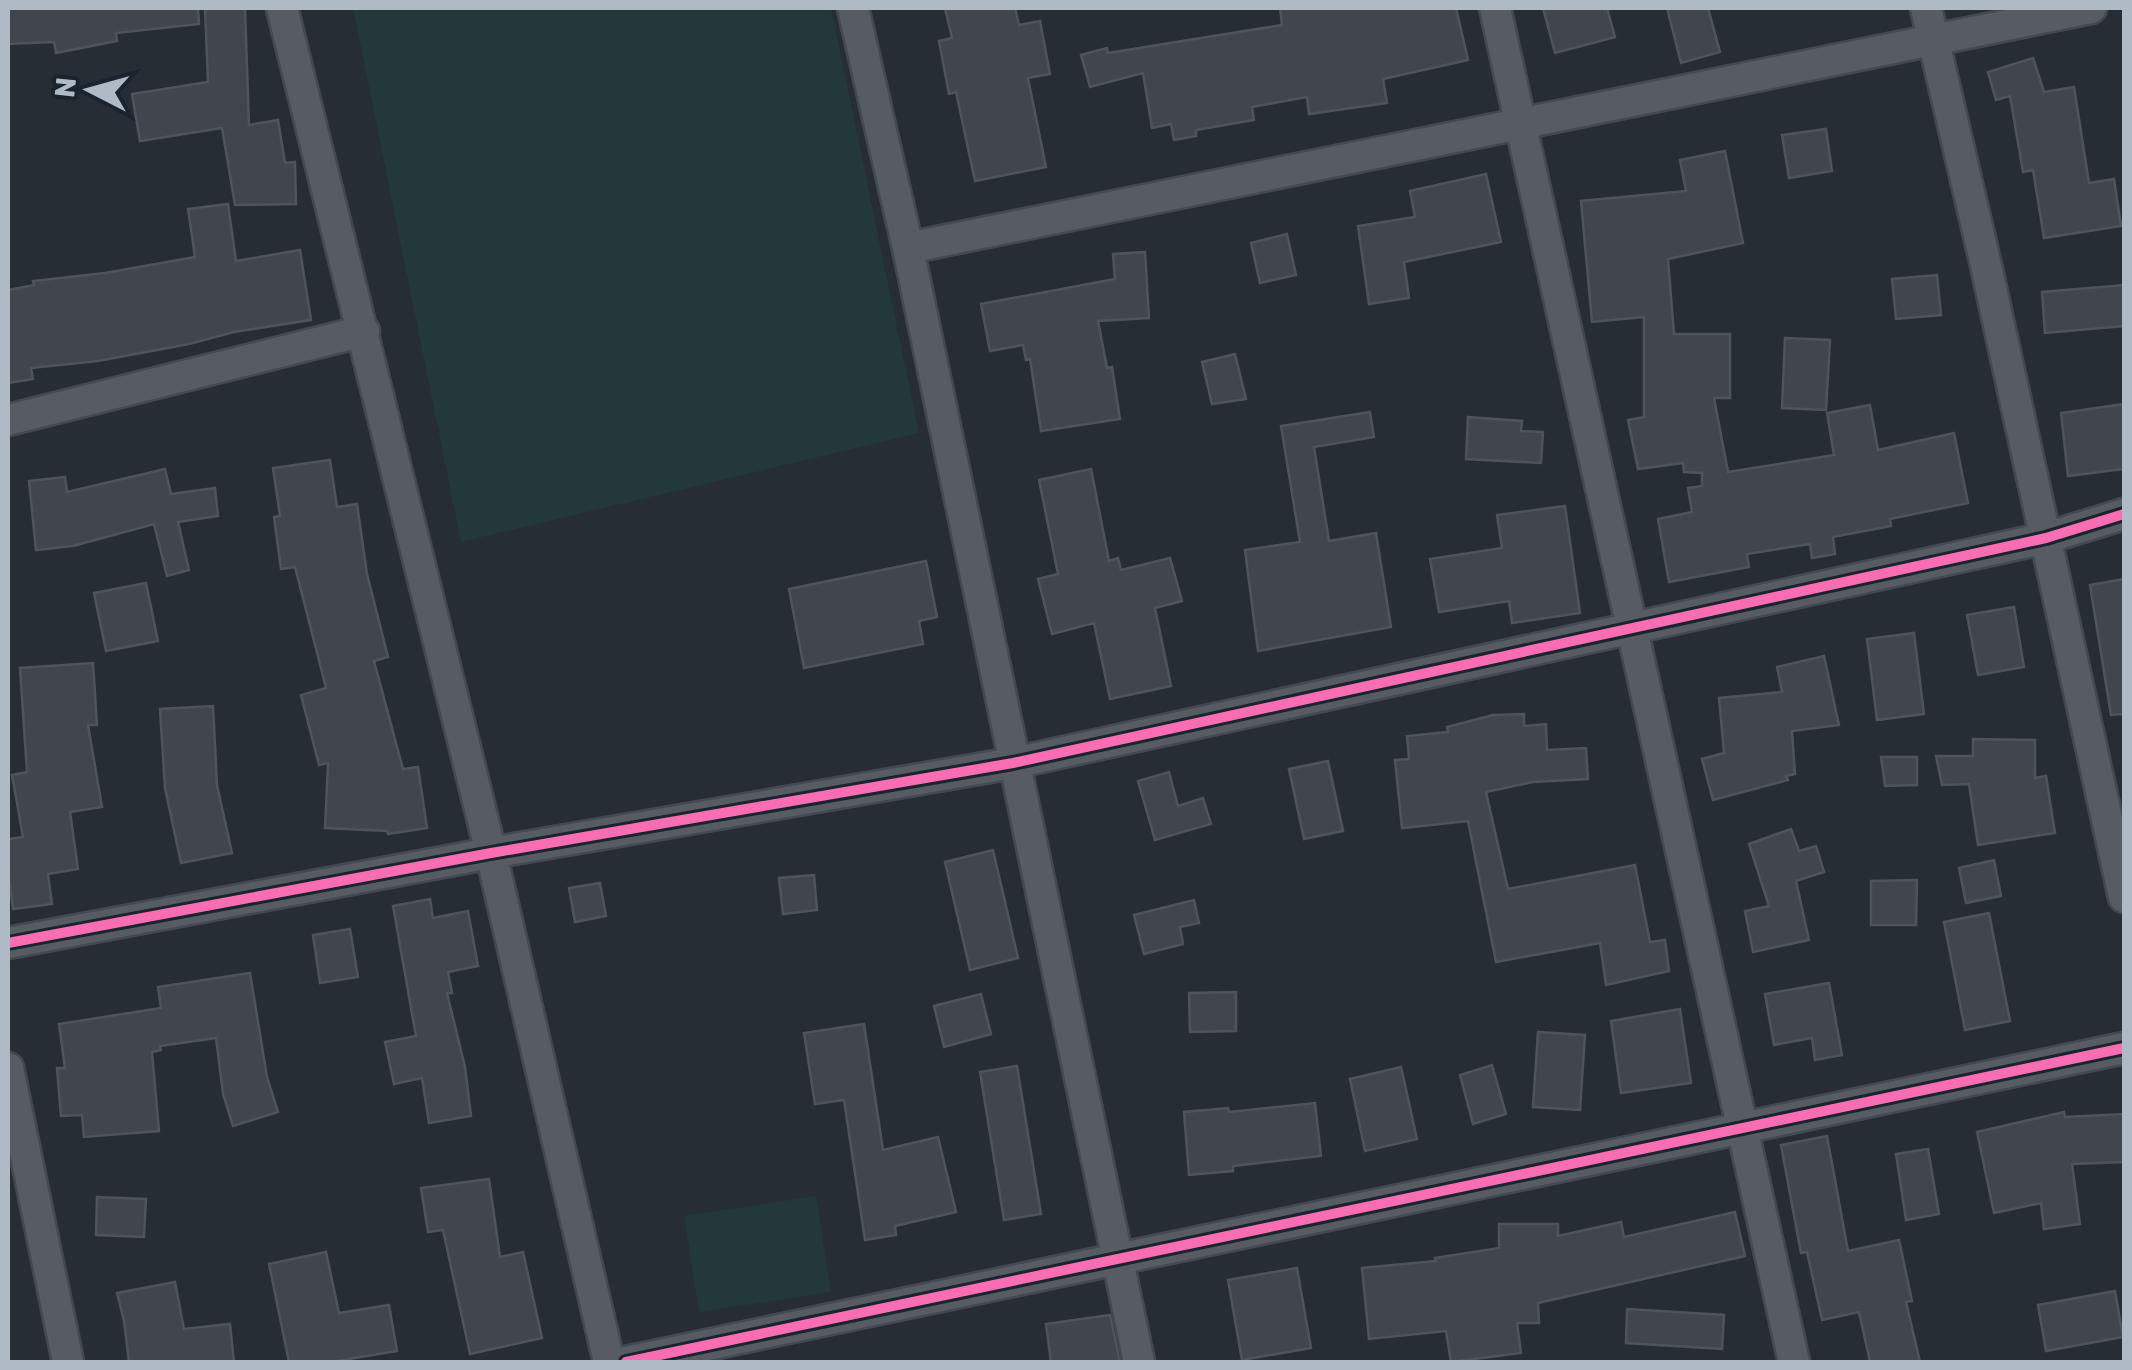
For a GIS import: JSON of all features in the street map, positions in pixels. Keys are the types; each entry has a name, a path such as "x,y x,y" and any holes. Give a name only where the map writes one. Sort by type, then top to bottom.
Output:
{"street":[{"path":"282,8 491,853 610,1362"},
{"path":"853,8 908,248 1138,1362"},
{"path":"1495,8 1794,1362"},
{"path":"1926,8 2124,897"},
{"path":"908,248 2091,8"},
{"path":"8,420 364,330"},
{"path":"8,943 491,853 1013,763 2046,538 2124,514"},
{"path":"626,1362 2124,1048"},
{"path":"8,1068 68,1362"}],"green space":[{"path":"353,8 831,8 919,433 461,542"},
{"path":"816,1196 831,1292 699,1312 684,1216"}],"building":[{"path":"8,8 198,8 199,24 116,33 117,41 56,53 54,42 8,44"},
{"path":"205,8 245,8 249,125 278,120 285,163 295,162 296,204 235,205 222,128 140,141 132,94 208,82"},
{"path":"945,8 1015,8 1019,25 1040,21 1050,74 1028,78 1046,167 975,181 956,92 949,94 939,41 952,38"},
{"path":"1280,8 1456,8 1468,60 1383,79 1387,103 1309,114 1307,97 1252,107 1254,120 1196,130 1196,136 1174,140 1171,124 1152,128 1143,73 1090,87 1081,55 1107,48 1108,53 1282,25"},
{"path":"1543,8 1607,8 1615,37 1555,53"},
{"path":"1667,8 1708,8 1720,52 1681,63"},
{"path":"2033,58 2044,92 2074,87 2089,183 2114,179 2121,226 2044,238 2033,170 2023,172 2010,96 1996,100 1988,72"},
{"path":"1826,129 1832,171 1789,178 1782,135"},
{"path":"1725,151 1743,243 1668,259 1674,334 1730,334 1730,398 1714,398 1728,472 1834,455 1827,413 1870,405 1878,450 1954,433 1968,503 1890,519 1891,526 1833,537 1835,554 1812,558 1810,544 1747,554 1749,567 1669,582 1658,519 1692,512 1688,488 1702,486 1702,473 1684,472 1683,463 1638,469 1628,420 1644,417 1644,317 1592,322 1581,201 1686,191 1680,160"},
{"path":"1486,174 1501,242 1404,262 1409,298 1369,304 1358,226 1415,217 1410,191"},
{"path":"228,204 236,261 300,250 311,320 98,361 31,368 33,379 8,383 8,290 34,285 33,281 195,257 188,209"},
{"path":"1287,234 1296,275 1260,283 1251,243"},
{"path":"1145,252 1149,318 1098,321 1107,368 1112,367 1120,419 1041,431 1030,359 1026,360 1023,345 990,351 981,304 1115,279 1113,254"},
{"path":"1937,275 1941,315 1896,319 1892,279"},
{"path":"2124,285 2124,326 2045,333 2042,292"},
{"path":"1785,338 1830,340 1826,410 1782,408"},
{"path":"1235,354 1246,399 1212,404 1202,362"},
{"path":"2124,404 2124,469 2068,476 2061,413"},
{"path":"1370,412 1374,437 1314,447 1329,541 1376,533 1391,627 1258,651 1245,550 1300,542 1281,426"},
{"path":"1468,417 1522,421 1521,431 1543,432 1541,463 1466,459"},
{"path":"330,460 337,507 357,504 367,574 388,657 374,661 403,769 418,767 427,828 388,834 325,828 328,763 319,765 301,695 326,688 295,567 281,569 274,517 280,516 273,468"},
{"path":"165,469 171,494 215,488 218,516 178,522 189,570 167,576 154,524 73,546 36,550 29,481 65,477 67,492"},
{"path":"1091,469 1109,561 1118,558 1121,570 1170,558 1182,601 1155,608 1171,686 1110,699 1094,623 1052,634 1038,579 1058,574 1039,480"},
{"path":"1565,506 1580,613 1512,623 1509,601 1439,612 1430,559 1502,548 1497,515"},
{"path":"926,561 937,617 919,621 923,644 804,668 789,589"},
{"path":"2124,579 2124,714 2111,715 2090,585"},
{"path":"146,583 158,641 106,651 94,593"},
{"path":"2014,607 2024,667 1978,675 1967,615"},
{"path":"1914,633 1924,714 1877,720 1867,639"},
{"path":"1824,656 1839,725 1792,731 1795,774 1786,776 1788,780 1713,800 1702,759 1724,753 1719,698 1782,692 1777,667"},
{"path":"93,663 97,725 88,725 102,807 70,812 78,869 48,874 52,904 13,909 8,839 23,837 12,775 27,772 20,668"},
{"path":"213,706 217,785 232,853 181,863 165,788 160,709"},
{"path":"1524,714 1524,726 1546,724 1547,750 1586,748 1588,779 1533,782 1486,792 1508,889 1635,865 1650,942 1665,940 1669,971 1606,985 1600,943 1496,962 1468,821 1402,828 1395,760 1409,759 1407,736 1448,732 1447,727 1493,715"},
{"path":"1973,739 2035,740 2035,778 2046,776 2055,833 1978,845 1969,784 1942,785 1936,756 1973,756"},
{"path":"1881,757 1917,757 1917,785 1885,786"},
{"path":"1328,761 1343,831 1304,839 1289,769"},
{"path":"1169,772 1178,806 1203,798 1211,824 1155,840 1138,781"},
{"path":"1791,829 1799,851 1816,846 1824,872 1796,881 1809,940 1753,952 1745,911 1769,906 1749,844"},
{"path":"993,850 1018,958 970,970 945,862"},
{"path":"1994,860 2001,896 1966,903 1959,868"},
{"path":"814,875 817,910 783,914 779,878"},
{"path":"1917,880 1916,925 1871,925 1871,881"},
{"path":"600,883 606,916 575,922 569,888"},
{"path":"430,899 433,918 468,911 478,966 448,972 452,993 447,993 465,1067 471,1116 429,1123 422,1078 394,1084 385,1042 416,1036 393,906"},
{"path":"1194,900 1199,923 1180,927 1183,944 1144,954 1134,915"},
{"path":"1989,913 2010,1021 1965,1030 1944,922"},
{"path":"350,929 358,977 320,983 313,935"},
{"path":"250,973 267,1077 278,1112 233,1126 223,1094 216,1038 160,1046 161,1050 152,1052 159,1131 84,1137 82,1115 61,1116 57,1068 65,1068 59,1024 161,1008 158,987"},
{"path":"1829,983 1842,1055 1815,1060 1812,1038 1774,1045 1765,994"},
{"path":"1236,992 1236,1031 1190,1032 1189,993"},
{"path":"981,994 991,1034 944,1047 934,1006"},
{"path":"1680,1009 1691,1083 1621,1093 1611,1021"},
{"path":"864,1024 883,1150 938,1137 956,1212 895,1226 896,1235 865,1240 844,1100 815,1104 804,1033"},
{"path":"1538,1032 1585,1035 1580,1110 1533,1107"},
{"path":"1492,1065 1506,1114 1473,1124 1460,1075"},
{"path":"1017,1066 1041,1214 1004,1220 980,1072"},
{"path":"1401,1067 1417,1139 1365,1151 1350,1079"},
{"path":"1315,1103 1321,1156 1189,1175 1184,1112 1228,1108 1229,1112"},
{"path":"2064,1112 2065,1117 2124,1114 2124,1162 2072,1164 2080,1224 2044,1229 2041,1203 1994,1213 1977,1132"},
{"path":"1827,1136 1848,1251 1899,1240 1912,1301 1906,1302 1920,1362 1870,1362 1859,1312 1822,1320 1807,1252 1801,1253 1781,1145"},
{"path":"1928,1149 1939,1214 1906,1220 1896,1154"},
{"path":"489,1179 500,1257 523,1252 542,1338 470,1354 443,1230 428,1232 421,1188"},
{"path":"97,1197 146,1199 144,1237 96,1235"},
{"path":"1735,1212 1745,1256 1538,1303 1539,1323 1517,1323 1521,1353 1451,1362 1446,1331 1369,1339 1362,1268 1436,1261 1435,1258 1499,1248 1499,1224 1558,1224 1558,1236 1621,1222 1624,1237"},
{"path":"326,1252 339,1313 389,1305 397,1351 331,1362 289,1362 269,1264"},
{"path":"1297,1268 1311,1348 1242,1360 1228,1280"},
{"path":"175,1282 184,1329 230,1324 234,1362 129,1362 117,1293"},
{"path":"2115,1291 2123,1337 2046,1351 2038,1305"},
{"path":"1627,1309 1724,1315 1722,1349 1626,1343"},
{"path":"1110,1315 1120,1362 1051,1362 1046,1324"}],"cycle path":[{"path":"8,943 491,853 1013,763 2046,538 2124,514"},
{"path":"626,1362 2124,1048"}]}
